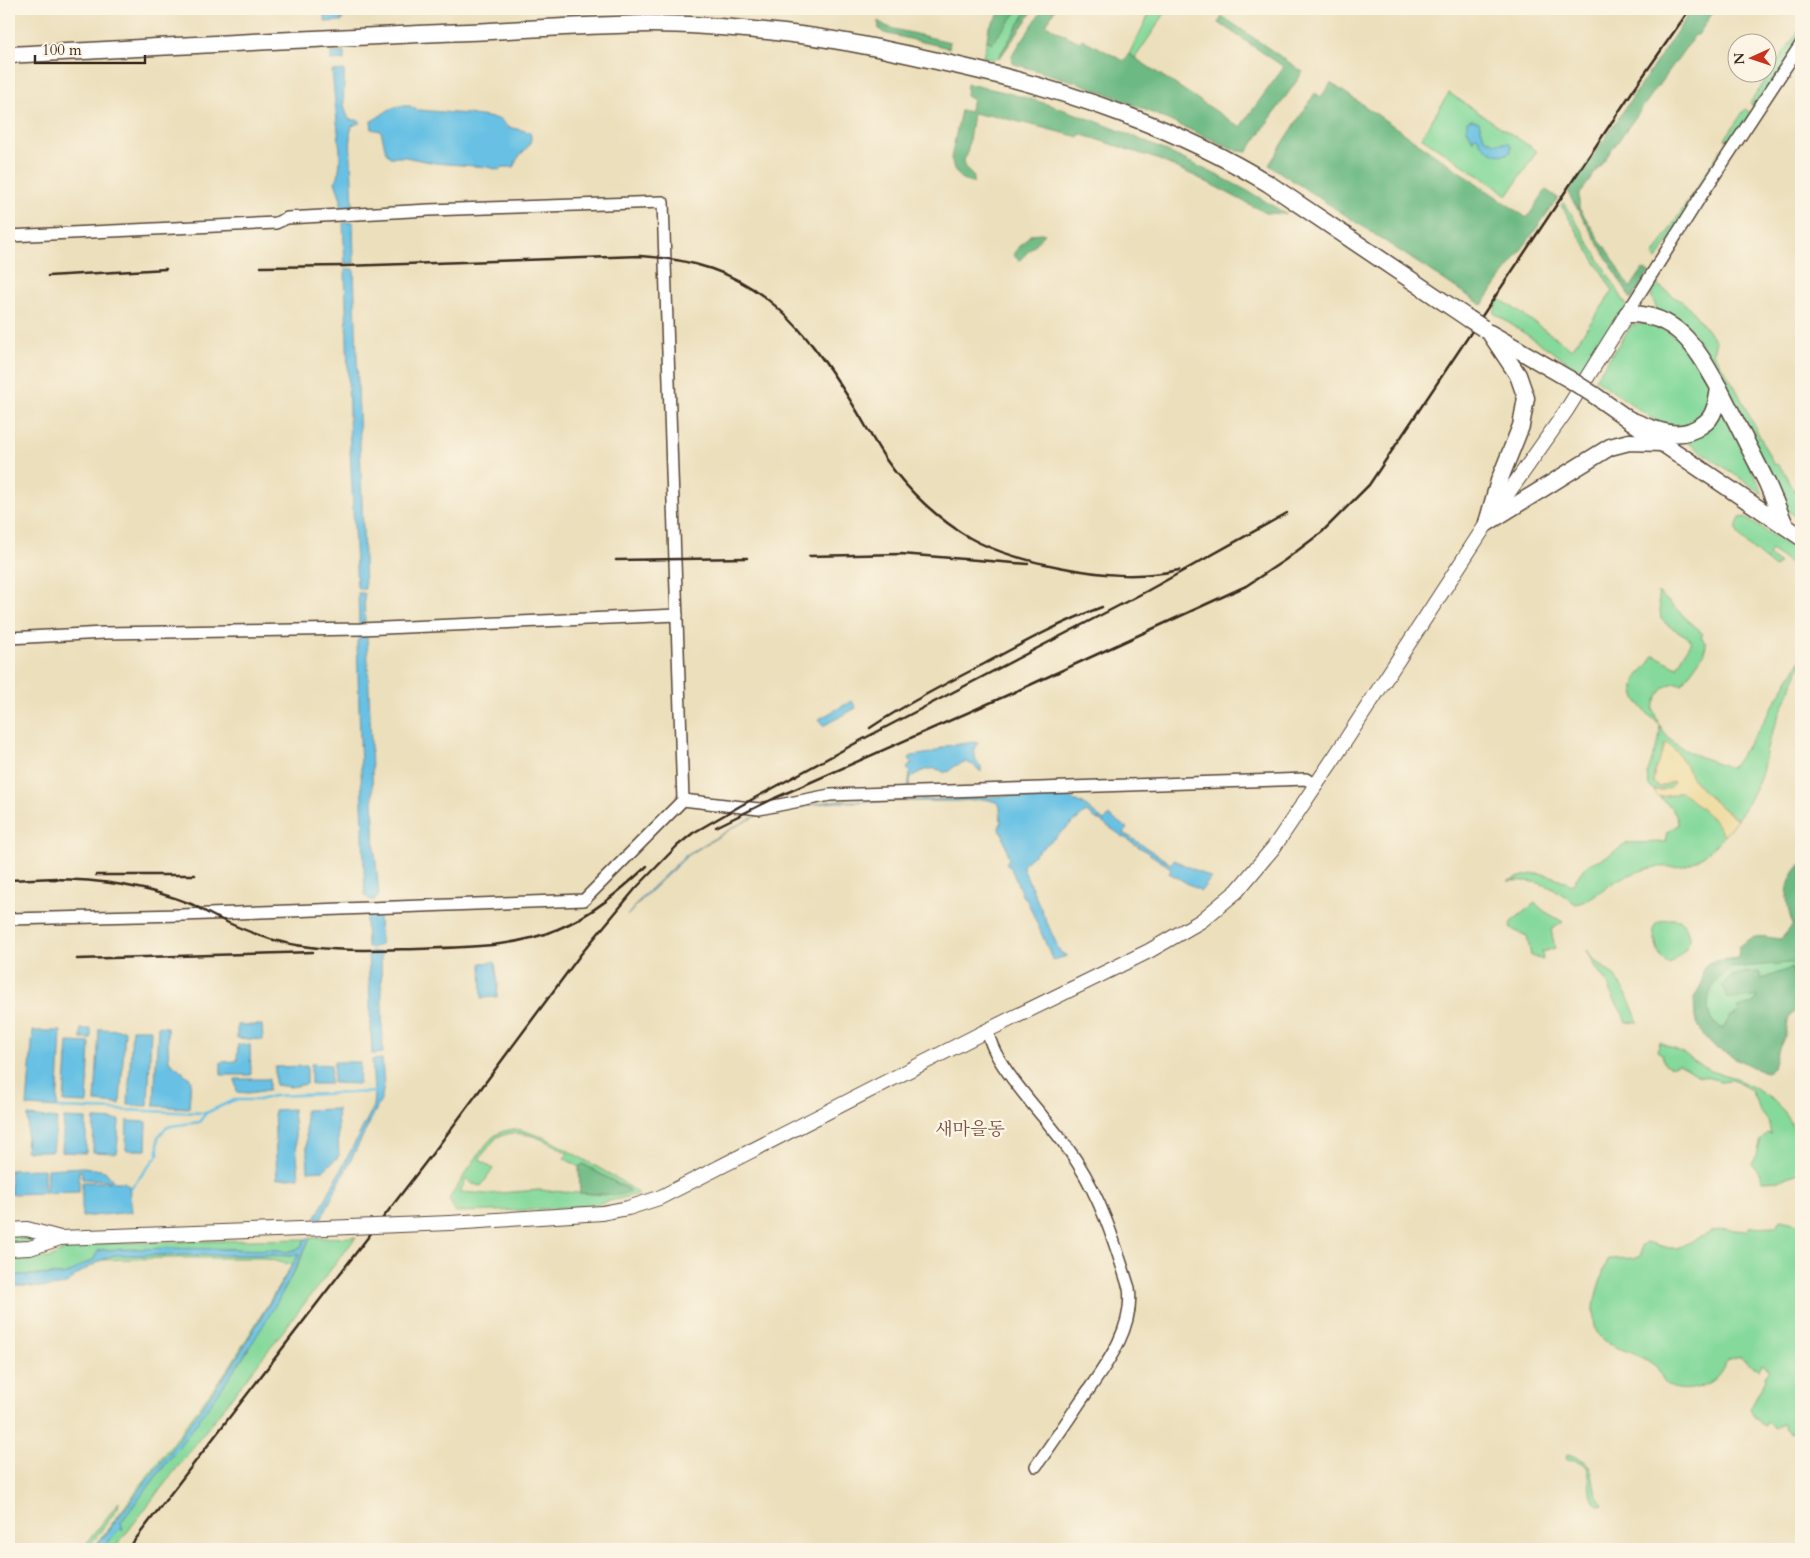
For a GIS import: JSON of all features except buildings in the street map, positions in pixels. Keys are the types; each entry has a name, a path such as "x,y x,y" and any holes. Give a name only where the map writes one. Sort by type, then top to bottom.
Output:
{"highway":[{"path":"9,55 343,37 651,24 785,33 867,45 1023,81 1120,113 1175,136 1250,172 1330,224 1480,327 1594,395 1801,536"},
{"path":"1629,311 1648,315 1668,323 1691,342 1702,357 1767,483 1785,525"},
{"path":"1480,327 1518,375 1526,398 1520,426 1499,481 1487,523"},
{"path":"1628,419 1664,432 1677,434 1692,431 1705,423 1714,413 1719,388"},
{"path":"1487,523 1610,446 1629,442 1662,443"}],"main road":[{"path":"9,1249 30,1248 60,1238 450,1223 602,1213 651,1201 677,1190 987,1031 1149,951 1202,921 1238,891 1256,871 1315,786 1487,523 1566,411 1629,311"},
{"path":"9,1230 26,1229 60,1238"}],"street":[{"path":"1629,311 1699,199 1801,44"},
{"path":"9,236 276,223 287,218 429,210 663,202 683,800 584,900 182,915 9,918"},
{"path":"9,638 104,633 361,629 677,615"},
{"path":"683,800 759,809 830,796 1306,779 1315,786"},
{"path":"987,1031 998,1058 1021,1091 1055,1131 1076,1161 1094,1192 1106,1217 1129,1288 1130,1297 1127,1319 1114,1350 1036,1466"}],"green space":[{"path":"1003,9 1019,9 992,43 987,40 989,27"},
{"path":"1019,9 1028,9 998,58 983,57 987,40 992,43"},
{"path":"1028,9 1034,9 998,58"},
{"path":"1043,9 1055,9 1046,25 1079,42 1082,39 1124,61 1129,54 1240,127 1284,67 1219,23 1222,16 1303,72 1247,152 1238,151 1118,98 1079,83 1014,64 1011,57"},
{"path":"1152,9 1168,9 1135,58 1129,54"},
{"path":"1692,9 1715,9 1698,35 1695,35 1579,195 1579,208 1604,247 1606,247 1630,288 1643,269 1649,272 1631,299 1568,193"},
{"path":"878,21 894,29 950,42 949,48 884,33 879,29"},
{"path":"1801,27 1801,39 1778,74 1778,61"},
{"path":"1764,82 1773,82 1756,108 1750,103"},
{"path":"1331,83 1527,218 1546,190 1558,198 1482,305 1269,165 1315,93 1321,97"},
{"path":"967,84 1051,105 1106,125 1211,172 1286,214 1266,213 1197,177 1157,159 1080,134 1079,137 988,114 987,116 973,113 967,155 963,161 965,168 974,177 973,183 962,180 954,169 951,158 961,110 969,112 973,100 966,96"},
{"path":"1449,93 1537,151 1508,195 1421,137"},
{"path":"1745,109 1752,114 1732,144 1725,139"},
{"path":"1721,149 1727,152 1657,259 1653,256"},
{"path":"1564,202 1627,306 1583,372 1494,313 1499,298 1572,349 1613,291 1561,205"},
{"path":"1031,234 1045,234 1019,261 1013,254"},
{"path":"1656,284 1688,306 1716,341 1713,353 1735,387 1774,465 1777,464 1786,474 1789,483 1801,498 1801,521 1782,507 1722,384 1657,309 1651,295"},
{"path":"1632,325 1655,325 1688,344 1715,394 1699,422 1669,430 1595,379"},
{"path":"1726,408 1763,494 1680,437"},
{"path":"1744,517 1801,554 1801,570 1771,550 1768,555 1779,563 1775,568 1747,545 1737,528 1740,518"},
{"path":"1658,592 1703,634 1701,637 1706,644 1705,652 1682,684 1671,684 1659,694 1653,709 1659,724 1644,710 1636,698 1634,684 1637,677 1649,664 1654,655 1677,667 1692,641 1661,619"},
{"path":"1801,659 1801,664 1769,740 1761,776 1744,810 1737,819 1705,793 1696,783 1676,752 1665,744 1653,777 1663,786 1673,781 1674,783 1668,788 1659,791 1649,786 1647,774 1659,741 1660,726 1671,741 1687,751 1732,768 1759,729"},
{"path":"1681,791 1715,821 1724,836 1696,861 1683,866 1657,867 1633,874 1620,879 1586,901 1576,904 1545,885 1529,881 1508,881 1526,875 1540,874 1554,877 1572,885 1583,869 1589,864 1609,855 1628,843 1665,842 1667,832 1678,825 1678,820 1672,808 1659,797 1673,795"},
{"path":"1801,864 1801,962 1730,968 1719,977 1711,990 1709,998 1708,1005 1711,1019 1723,1029 1730,1017 1739,1012 1737,1008 1747,1006 1758,996 1740,999 1728,998 1723,987 1726,980 1732,976 1759,972 1762,979 1792,968 1793,973 1797,971 1801,974 1801,1005 1789,1016 1786,1033 1773,1068 1767,1072 1758,1070 1714,1047 1703,1035 1695,1018 1694,998 1702,983 1703,968 1708,963 1738,958 1739,946 1755,937 1781,939 1793,925 1787,901 1788,885"},
{"path":"1535,903 1544,911 1563,922 1551,930 1555,948 1542,952 1543,960 1531,956 1527,936 1511,929 1510,925 1512,921"},
{"path":"1670,919 1683,923 1689,940 1683,952 1670,964 1664,961 1657,948 1654,928 1655,925 1662,921"},
{"path":"1587,950 1618,981 1638,1023 1627,1022 1609,990 1610,987 1595,966"},
{"path":"1801,961 1801,974 1797,971 1793,973 1792,968 1762,979 1747,972 1732,976 1751,997 1758,996 1752,1004 1743,1006 1739,1012 1730,1017 1723,1029 1711,1019 1708,1005 1711,990 1719,977 1730,968"},
{"path":"1660,1042 1685,1054 1711,1071 1732,1077 1753,1087 1774,1101 1784,1111 1801,1140 1801,1172 1780,1180 1763,1181 1752,1164 1757,1155 1761,1139 1767,1133 1771,1134 1768,1121 1761,1112 1751,1090 1733,1080 1720,1081 1698,1076 1679,1064 1668,1066 1664,1063 1662,1054 1657,1051"},
{"path":"514,1129 546,1138 618,1179 639,1194 593,1205 531,1210 455,1212 449,1199 472,1163 493,1137 501,1132","holes":["519,1133 534,1136 548,1142 568,1154 564,1158 579,1167 583,1164 628,1189 605,1195 539,1190 487,1194 460,1192 466,1179 473,1184 481,1186 493,1169 479,1159 497,1137"]},
{"path":"583,1164 630,1191 619,1195 580,1193 579,1167"},
{"path":"1781,1220 1798,1224 1801,1222 1801,1435 1794,1431 1789,1433 1783,1428 1784,1425 1782,1424 1775,1428 1767,1422 1765,1426 1752,1413 1750,1408 1766,1379 1765,1376 1770,1371 1762,1365 1759,1370 1740,1357 1727,1361 1718,1375 1707,1384 1693,1389 1678,1389 1665,1383 1658,1369 1649,1361 1603,1340 1596,1330 1594,1321 1596,1294 1608,1259 1637,1258 1641,1255 1642,1246 1646,1242 1669,1248 1677,1248 1714,1231 1726,1229 1746,1231 1749,1227 1776,1226"},
{"path":"9,1234 32,1236 32,1242 9,1244"},
{"path":"356,1237 114,1549 102,1549 243,1358 297,1267 310,1238"},
{"path":"305,1239 301,1248 286,1252 233,1249 99,1250 93,1260 63,1275 9,1275 9,1260 50,1258 75,1244"},
{"path":"299,1254 234,1363 167,1455 93,1549 230,1366 292,1265 263,1258 101,1260 114,1255 290,1256"},
{"path":"1567,1454 1586,1462 1590,1468 1595,1488 1603,1505 1598,1506 1592,1497 1586,1466 1576,1460 1566,1459"},
{"path":"119,1502 118,1508 87,1549 82,1549"}],"sand":[{"path":"1666,743 1680,756 1700,788 1737,819 1724,836 1715,821 1681,791 1673,795 1659,797 1653,790 1664,789 1674,783 1673,781 1658,787 1653,782 1655,770"}],"water":[{"path":"322,9 343,9 342,21 326,22"},
{"path":"344,52 344,60 331,61 331,53"},
{"path":"344,70 345,109 350,120 361,122 352,126 350,134 353,209 341,210 341,199 335,182 338,177 340,151 332,71"},
{"path":"399,106 410,106 418,110 500,119 508,127 530,132 530,142 516,161 514,167 503,167 499,170 488,167 435,163 405,157 390,157 386,152 381,131 372,129 371,121"},
{"path":"1472,119 1479,122 1484,138 1495,143 1509,143 1511,145 1511,152 1502,155 1490,151 1479,142 1479,138 1476,136 1473,137 1473,141 1467,129 1467,121"},
{"path":"353,222 354,263 345,264 343,223"},
{"path":"345,269 354,269 365,589 357,587 350,448"},
{"path":"358,593 364,593 365,625 359,625"},
{"path":"360,636 367,637 375,853 379,895 375,900 370,900 365,896 357,642"},
{"path":"852,701 856,708 823,726 819,719"},
{"path":"978,743 974,749 976,762 981,766 981,772 966,762 954,766 949,772 945,773 941,770 927,769 911,777 908,790 910,772 907,768 912,763 909,758 931,753 946,746"},
{"path":"1065,794 1069,798 1083,804 1104,821 1109,816 1127,828 1124,833 1171,864 1174,860 1211,878 1201,891 1169,873 1171,868 1086,812 1024,863 1023,868 1060,952 1067,956 1053,960 1026,898 1023,897 1010,866 1006,863 1009,859 1003,834 999,828 1001,823 1000,806 996,802 985,799 958,801 837,802 816,804 756,816 825,802 836,801 909,801 910,798 910,800 929,800"},
{"path":"734,827 687,856 627,916 643,896 686,855"},
{"path":"376,915 379,918 381,945 371,948 367,946 366,920 368,916"},
{"path":"368,952 378,952 381,954 383,1053 372,1054"},
{"path":"495,962 498,985 497,997 482,998 481,963"},
{"path":"237,1025 262,1025 263,1040 237,1038"},
{"path":"158,1026 167,1027 169,1061 191,1079 189,1108 154,1106"},
{"path":"81,1029 91,1029 91,1039 81,1039"},
{"path":"99,1029 125,1030 120,1104 95,1102"},
{"path":"132,1029 151,1029 148,1106 128,1105"},
{"path":"33,1031 61,1031 57,1108 27,1106"},
{"path":"68,1042 90,1043 87,1103 64,1102"},
{"path":"238,1044 250,1045 251,1075 221,1075 221,1062 237,1061"},
{"path":"382,1059 384,1086 381,1100 321,1219 315,1219 373,1108 372,1060"},
{"path":"334,1062 360,1062 359,1084 333,1083"},
{"path":"311,1064 331,1065 330,1084 311,1084"},
{"path":"307,1066 307,1084 291,1087 275,1085 275,1067"},
{"path":"235,1079 269,1079 269,1090 248,1093 237,1092"},
{"path":"293,1109 299,1177 277,1179 274,1110"},
{"path":"337,1109 339,1156 324,1170 308,1171 305,1110"},
{"path":"28,1116 57,1119 53,1151 26,1151"},
{"path":"64,1118 86,1119 86,1153 62,1152"},
{"path":"94,1119 119,1120 117,1153 93,1152"},
{"path":"127,1121 147,1122 146,1150 126,1150"},
{"path":"84,1167 105,1171 114,1182 124,1182 129,1186 132,1212 82,1217 82,1182 110,1182 107,1180 82,1179 82,1171 79,1171 79,1192 11,1194 10,1170 44,1169 44,1191 46,1191 47,1169"},
{"path":"310,1238 270,1314 224,1385 121,1522 123,1530 119,1529 102,1549 94,1549 167,1455 234,1363 299,1254 290,1256 114,1255 76,1275 68,1283 54,1287 9,1286 9,1275 63,1275 93,1260 99,1250 170,1248 279,1250 286,1252 301,1248 305,1239"}],"waterway":[{"path":"130,1189 158,1155 158,1137 166,1128 199,1122 206,1113 234,1100 259,1100 273,1096 374,1092"},
{"path":"57,1108 206,1113"}],"railway":[{"path":"716,827 775,798 1019,690 1246,586 1322,532 1369,485 1634,89 1690,9"},
{"path":"261,267 640,256 678,260 711,269 740,281 765,298 788,318 830,369 895,472 925,504 958,531 980,543 1013,556 1074,570 1119,575 1164,573 1179,570"},
{"path":"48,276 166,269"},
{"path":"128,1549 439,1145 581,954 636,888 677,846 693,833 740,806 867,737 1147,591 1287,513"},
{"path":"809,556 901,554 1028,564"},
{"path":"616,560 747,558"},
{"path":"870,728 926,694 1072,619 1102,607"},
{"path":"50,879 104,882 157,892 191,904 250,932 270,939 306,947 343,950 453,948 524,940 558,929 594,910 647,866"},
{"path":"96,875 195,875"},
{"path":"9,880 56,878"},
{"path":"77,959 313,952"}],"district":[{"name":"새마을동","path":"970,1129"}]}
